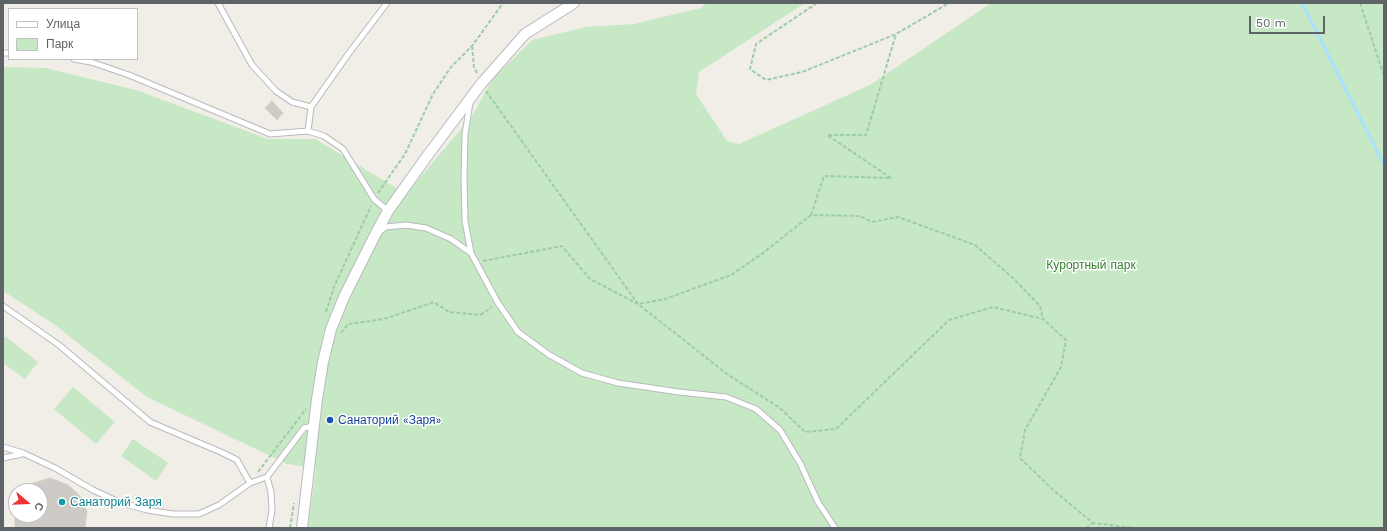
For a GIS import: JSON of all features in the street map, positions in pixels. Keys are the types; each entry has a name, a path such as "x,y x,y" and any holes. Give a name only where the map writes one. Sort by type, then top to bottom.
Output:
{"street":[{"path":"302,528 313,426 323,362 331,329 347,291 375,235 388,211 481,84 525,34 574,3"}],"lane":[{"path":"218,3 252,65 281,95 292,102 311,108"},
{"path":"308,131 311,108 387,3"},
{"path":"80,60 91,62 129,75 270,134 308,131 324,136 343,149 374,199 388,211"},
{"path":"471,97 465,134 465,221 472,253 476,262 498,303 518,332 548,354 582,373 618,383 679,392 726,396 756,409 780,430 800,463 818,502 835,528"},
{"path":"375,235 386,227 406,225 426,228 451,239 472,253"},
{"path":"3,306 59,345 150,422 237,460 250,482"},
{"path":"3,447 23,453 55,468 93,490 119,502 173,514 199,514 219,505 250,482 268,477 304,428 313,426"},
{"path":"3,458 23,453"},
{"path":"268,477 272,510 269,528"}],"path":[{"path":"503,3 472,46 474,67 481,84 638,304"},
{"path":"817,3 756,44 750,69 766,80 802,72 896,34 949,3"},
{"path":"1360,3 1384,76"},
{"path":"638,304 665,299 731,275 759,256 811,215 824,176 891,178 827,135 866,134 896,34"},
{"path":"811,215 860,216 872,222 898,217 975,245 1013,278 1040,306 1043,319"},
{"path":"476,262 562,246 590,279 638,304 727,374 780,408 805,432 836,429 949,320 993,307 1043,319 1066,340 1061,367 1026,430 1020,458 1051,488 1093,523 1135,528"},
{"path":"340,334 348,324 384,319 434,302 449,312 480,315 498,303"},
{"path":"250,482 309,405"},
{"path":"1086,528 1093,523"}],"green space":[{"name":"Курортный парк","path":"707,3 805,3 699,72 696,94 727,141 739,144 870,85 991,3 1384,3 1384,528 308,528 316,468 287,464 147,397 55,325 3,291 3,67 45,68 136,90 268,139 315,139 406,194 472,116 492,80 532,40 586,27 634,24 701,8"},
{"path":"5,336 38,362 25,379 3,363 3,339"},
{"path":"73,387 115,422 96,444 54,409"},
{"path":"133,439 168,463 156,481 121,456"}],"building":[{"path":"272,101 283,113 277,120 265,108"},
{"name":"Санаторий Заря","path":"50,478 68,485 80,496 87,511 85,528 15,528 15,523 48,523 48,483 34,483"}],"waterway":[{"path":"1302,3 1384,165"}],"place":[{"name":"Санаторий «Заря»","path":"330,420"},
{"name":"Санаторий Заря","path":"62,502"}]}
